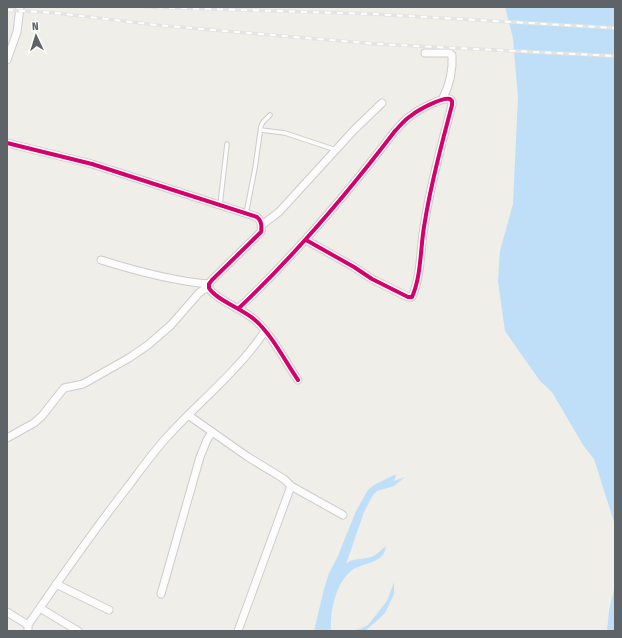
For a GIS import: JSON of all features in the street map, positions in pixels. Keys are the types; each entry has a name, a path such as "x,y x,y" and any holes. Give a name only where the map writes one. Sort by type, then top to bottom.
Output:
{"street":[{"path":"7,60 18,32 20,7"},
{"path":"239,308 271,278 306,240 395,131 412,115 443,98 451,81 452,55 449,53 425,53"},
{"path":"306,240 372,279 408,298 412,297 417,280 429,200 452,105 450,99 443,98"},
{"path":"262,225 279,212 361,123 382,103"},
{"path":"7,143 92,164 220,205 257,217 260,219 262,225 261,232 148,346 83,384 64,388 42,416 34,423 7,438"},
{"path":"101,260 136,270 209,286 213,293 256,320 298,380"},
{"path":"7,612 28,628 56,584 106,513 157,448 241,362 255,346 265,331"},
{"path":"188,415 284,479 291,486 343,515"},
{"path":"161,594 200,457 212,432"},
{"path":"238,631 291,486"},
{"path":"56,584 109,610"},
{"path":"40,608 78,631"}],"lane":[{"path":"246,214 261,130 263,122 270,115"},
{"path":"261,130 285,133 336,150"},
{"path":"220,205 227,144"}],"water":[{"path":"505,7 615,7 615,525 594,459 583,445 552,392 540,381 505,331 498,281 500,251 513,204 518,97 513,38"},
{"path":"394,475 396,476 394,481 405,477 394,486 377,491 373,495 364,512 346,564 353,560 364,559 377,554 386,546 385,552 382,556 372,562 351,571 341,583 337,591 331,615 331,631 314,631 329,573 338,556 356,511 368,490 374,485"},
{"path":"394,582 394,594 385,613 365,631 350,631 360,629 368,625 387,601"},
{"path":"615,585 615,631 607,631 609,611"}],"railway":[{"path":"145,7 373,14 615,28"},
{"path":"7,10 56,13 156,25 376,44 615,56"}],"cycle path":[{"path":"239,308 301,245 358,178 395,131 409,117 430,104 446,99 450,99 452,101 430,192 423,230 418,279 412,297 408,297 372,279 306,240"},
{"path":"7,143 92,164 257,217 260,220 262,228 261,232 212,280 209,284 209,288 217,297 250,316 261,326 273,341 298,380"}]}
